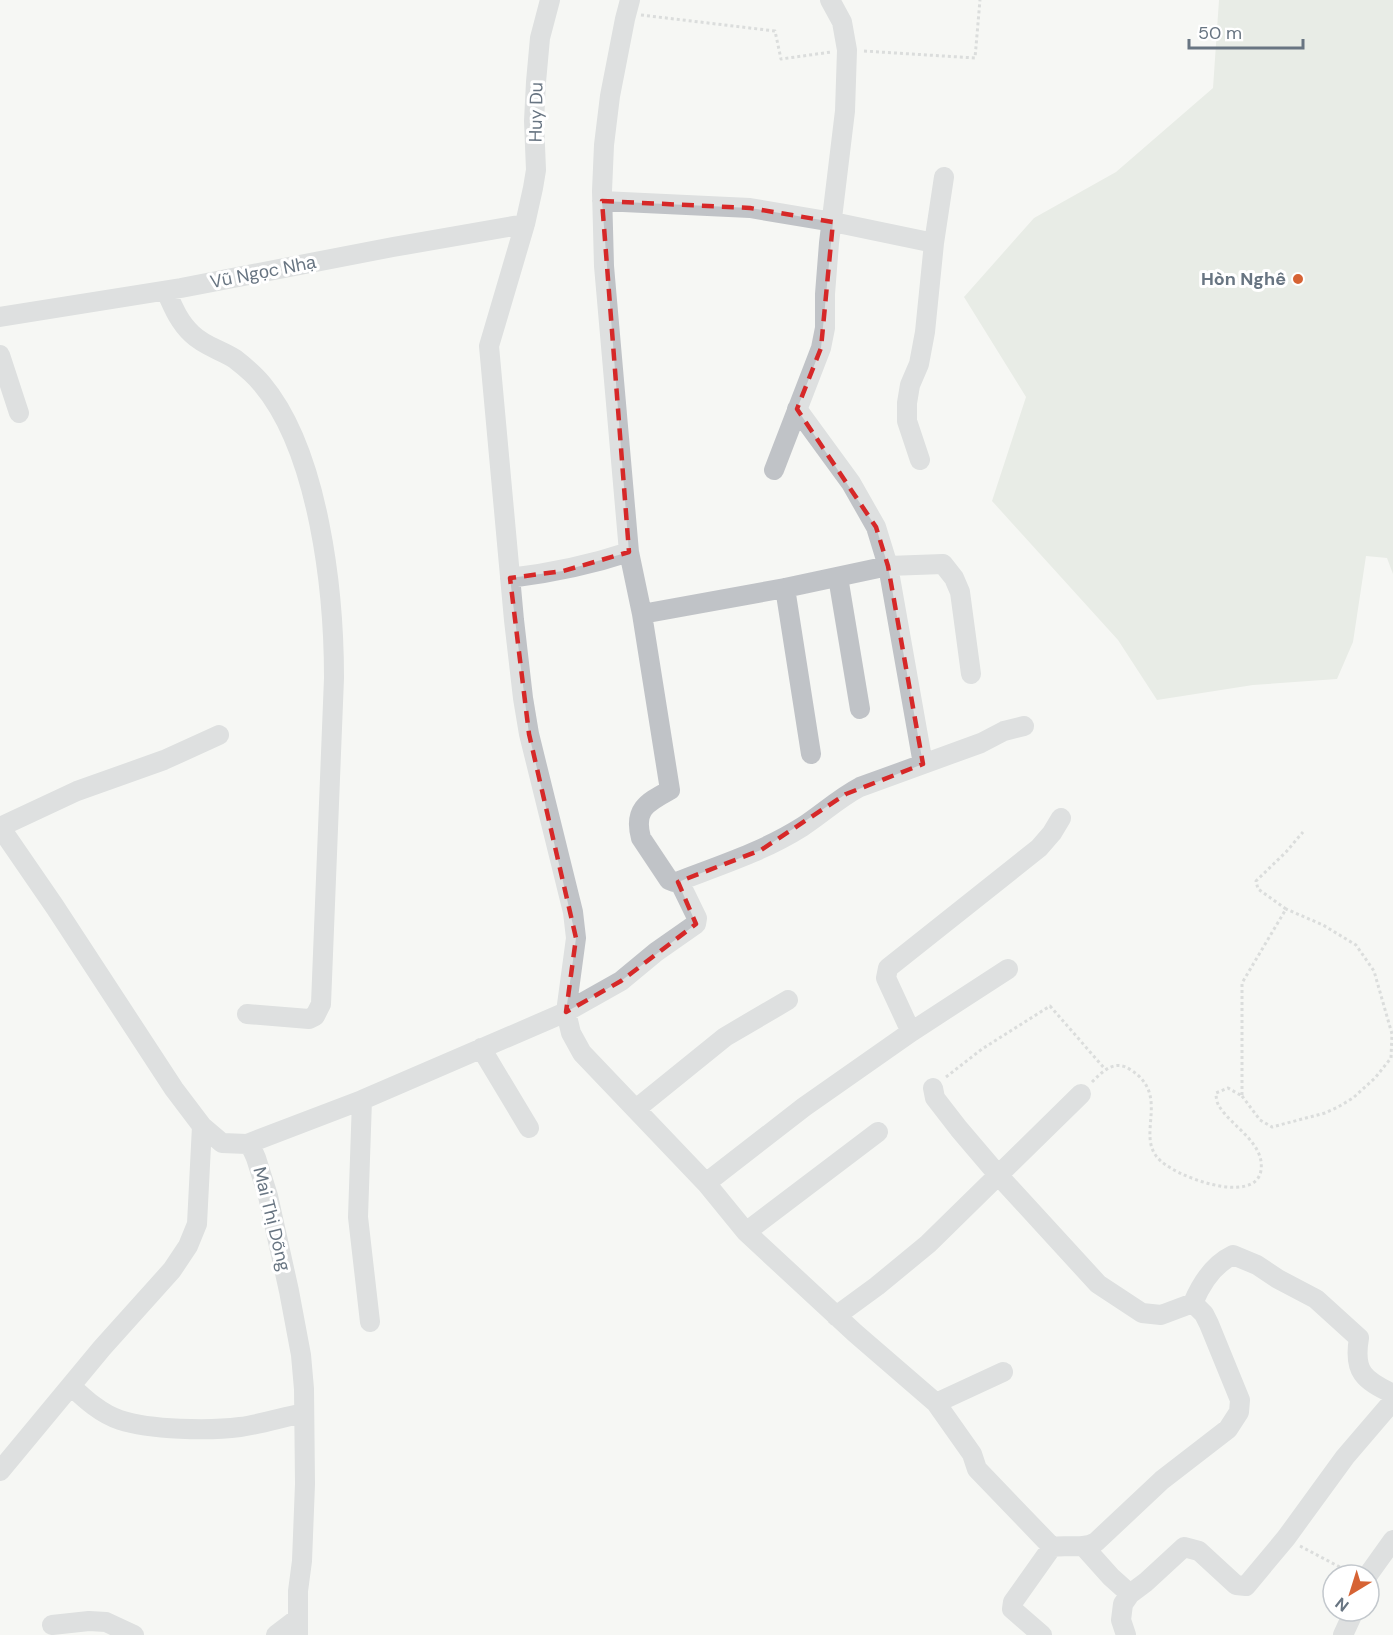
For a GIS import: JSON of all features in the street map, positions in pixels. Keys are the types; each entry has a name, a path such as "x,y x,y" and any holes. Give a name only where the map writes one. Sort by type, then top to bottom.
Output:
{"street":[{"name":"Huy Du","path":"550,0 540,38 534,121 536,170 525,224 489,346 519,666 529,734 563,872 576,938 566,1012"},
{"path":"774,470 821,348 825,328 825,294 845,111 846,50 842,22 830,0"},
{"path":"628,7 604,145 602,201 604,266 629,552 642,614 670,790 647,802 640,816 641,838 669,880 679,881 761,850 803,826 853,791 981,743 1004,731 1024,726"},
{"path":"920,460 907,421 907,403 910,385 919,364 925,332 934,243 944,177"},
{"path":"602,201 750,208 934,243"},
{"name":"Vũ Ngọc Nhạ","path":"0,317 166,291 525,224"},
{"path":"166,291 178,319 192,334 206,345 234,359 261,382 282,412 302,460 321,535 327,578 334,649 334,678 321,1004 315,1016 309,1019 248,1014"},
{"path":"0,355 19,413"},
{"path":"797,409 864,504 876,527 888,566 924,764"},
{"path":"510,578 563,571 629,552"},
{"path":"642,614 785,588 888,566 943,564 954,578 960,592 971,674"},
{"path":"838,577 860,709"},
{"path":"785,588 811,754"},
{"path":"0,827 77,791 164,760 219,735"},
{"path":"911,1032 886,978 888,968 1039,848 1053,833 1061,818"},
{"name":"Mai Thị Dõng","path":"0,827 174,1089 202,1126 222,1143 247,1144 252,1149 261,1171 289,1291 301,1355 304,1413 302,1550 298,1627"},
{"path":"247,1144 362,1100 566,1012 621,981 656,952 696,924 697,918 679,881"},
{"path":"706,1183 804,1107 911,1032 1008,969"},
{"path":"636,1108 725,1037 788,1000"},
{"path":"566,1012 571,1033 582,1053 599,1073 636,1108 706,1183 746,1232 836,1316 936,1403 972,1454 977,1469 1052,1547"},
{"path":"482,1048 529,1128"},
{"path":"933,1088 935,1098 941,1107 999,1176 1098,1284 1142,1313 1161,1315 1192,1303 1200,1287 1222,1260 1233,1255 1257,1265 1316,1299 1359,1338 1357,1363 1369,1382 1393,1394"},
{"path":"836,1316 928,1244 1081,1094"},
{"path":"362,1100 358,1217 370,1322"},
{"path":"0,1471 172,1270 188,1246 197,1224 202,1126"},
{"path":"746,1232 878,1132"},
{"path":"1042,1635 1012,1609 1013,1602 1052,1547 1063,1545 1085,1548 1096,1542 1162,1480 1228,1429 1239,1412 1239,1400 1209,1324 1204,1314 1192,1303"},
{"path":"936,1403 1003,1372"},
{"path":"71,1386 99,1409 119,1420 136,1424 214,1430 304,1413"},
{"path":"1126,1635 1121,1620 1123,1605 1130,1594 1184,1548 1199,1551 1236,1585 1246,1586 1286,1538 1345,1457 1393,1401"},
{"path":"1377,1563 1393,1540"},
{"path":"1085,1548 1130,1594"},
{"path":"52,1625 89,1621 106,1622 134,1635"},
{"path":"276,1635 298,1627"}],"path":[{"path":"628,7 775,31 781,59 846,50 975,58 980,0"},
{"path":"1081,1094 1105,1069 1116,1065 1126,1066 1141,1076 1148,1090 1153,1108 1151,1144 1156,1157 1170,1168 1189,1177 1225,1188 1255,1181 1261,1171 1260,1157 1251,1140 1218,1105 1216,1093 1228,1088 1242,1096 1260,1120 1272,1127 1325,1113 1353,1098 1392,1058 1392,1034 1374,970 1356,945 1323,925 1286,909 1258,889 1256,881 1303,832"},
{"path":"1242,1096 1244,1058 1242,983 1286,909"},
{"path":"933,1088 982,1049 1050,1006 1105,1069"},
{"path":"1286,1538 1333,1563"}],"highlighted area":[{"path":"602,201 750,208 833,222 821,348 797,409 876,527 888,566 923,764 846,794 761,850 678,882 696,924 621,981 566,1012 576,938 529,734 510,578 563,571 629,552"}],"shaded area":[{"path":"1219,0 1393,0 1393,574 1387,558 1366,556 1353,642 1337,679 1253,685 1157,700 1118,640 992,501 1026,397 964,297 1034,218 1116,172 1213,88"}],"place":[{"name":"Hòn Nghê","path":"1298,279"}]}
